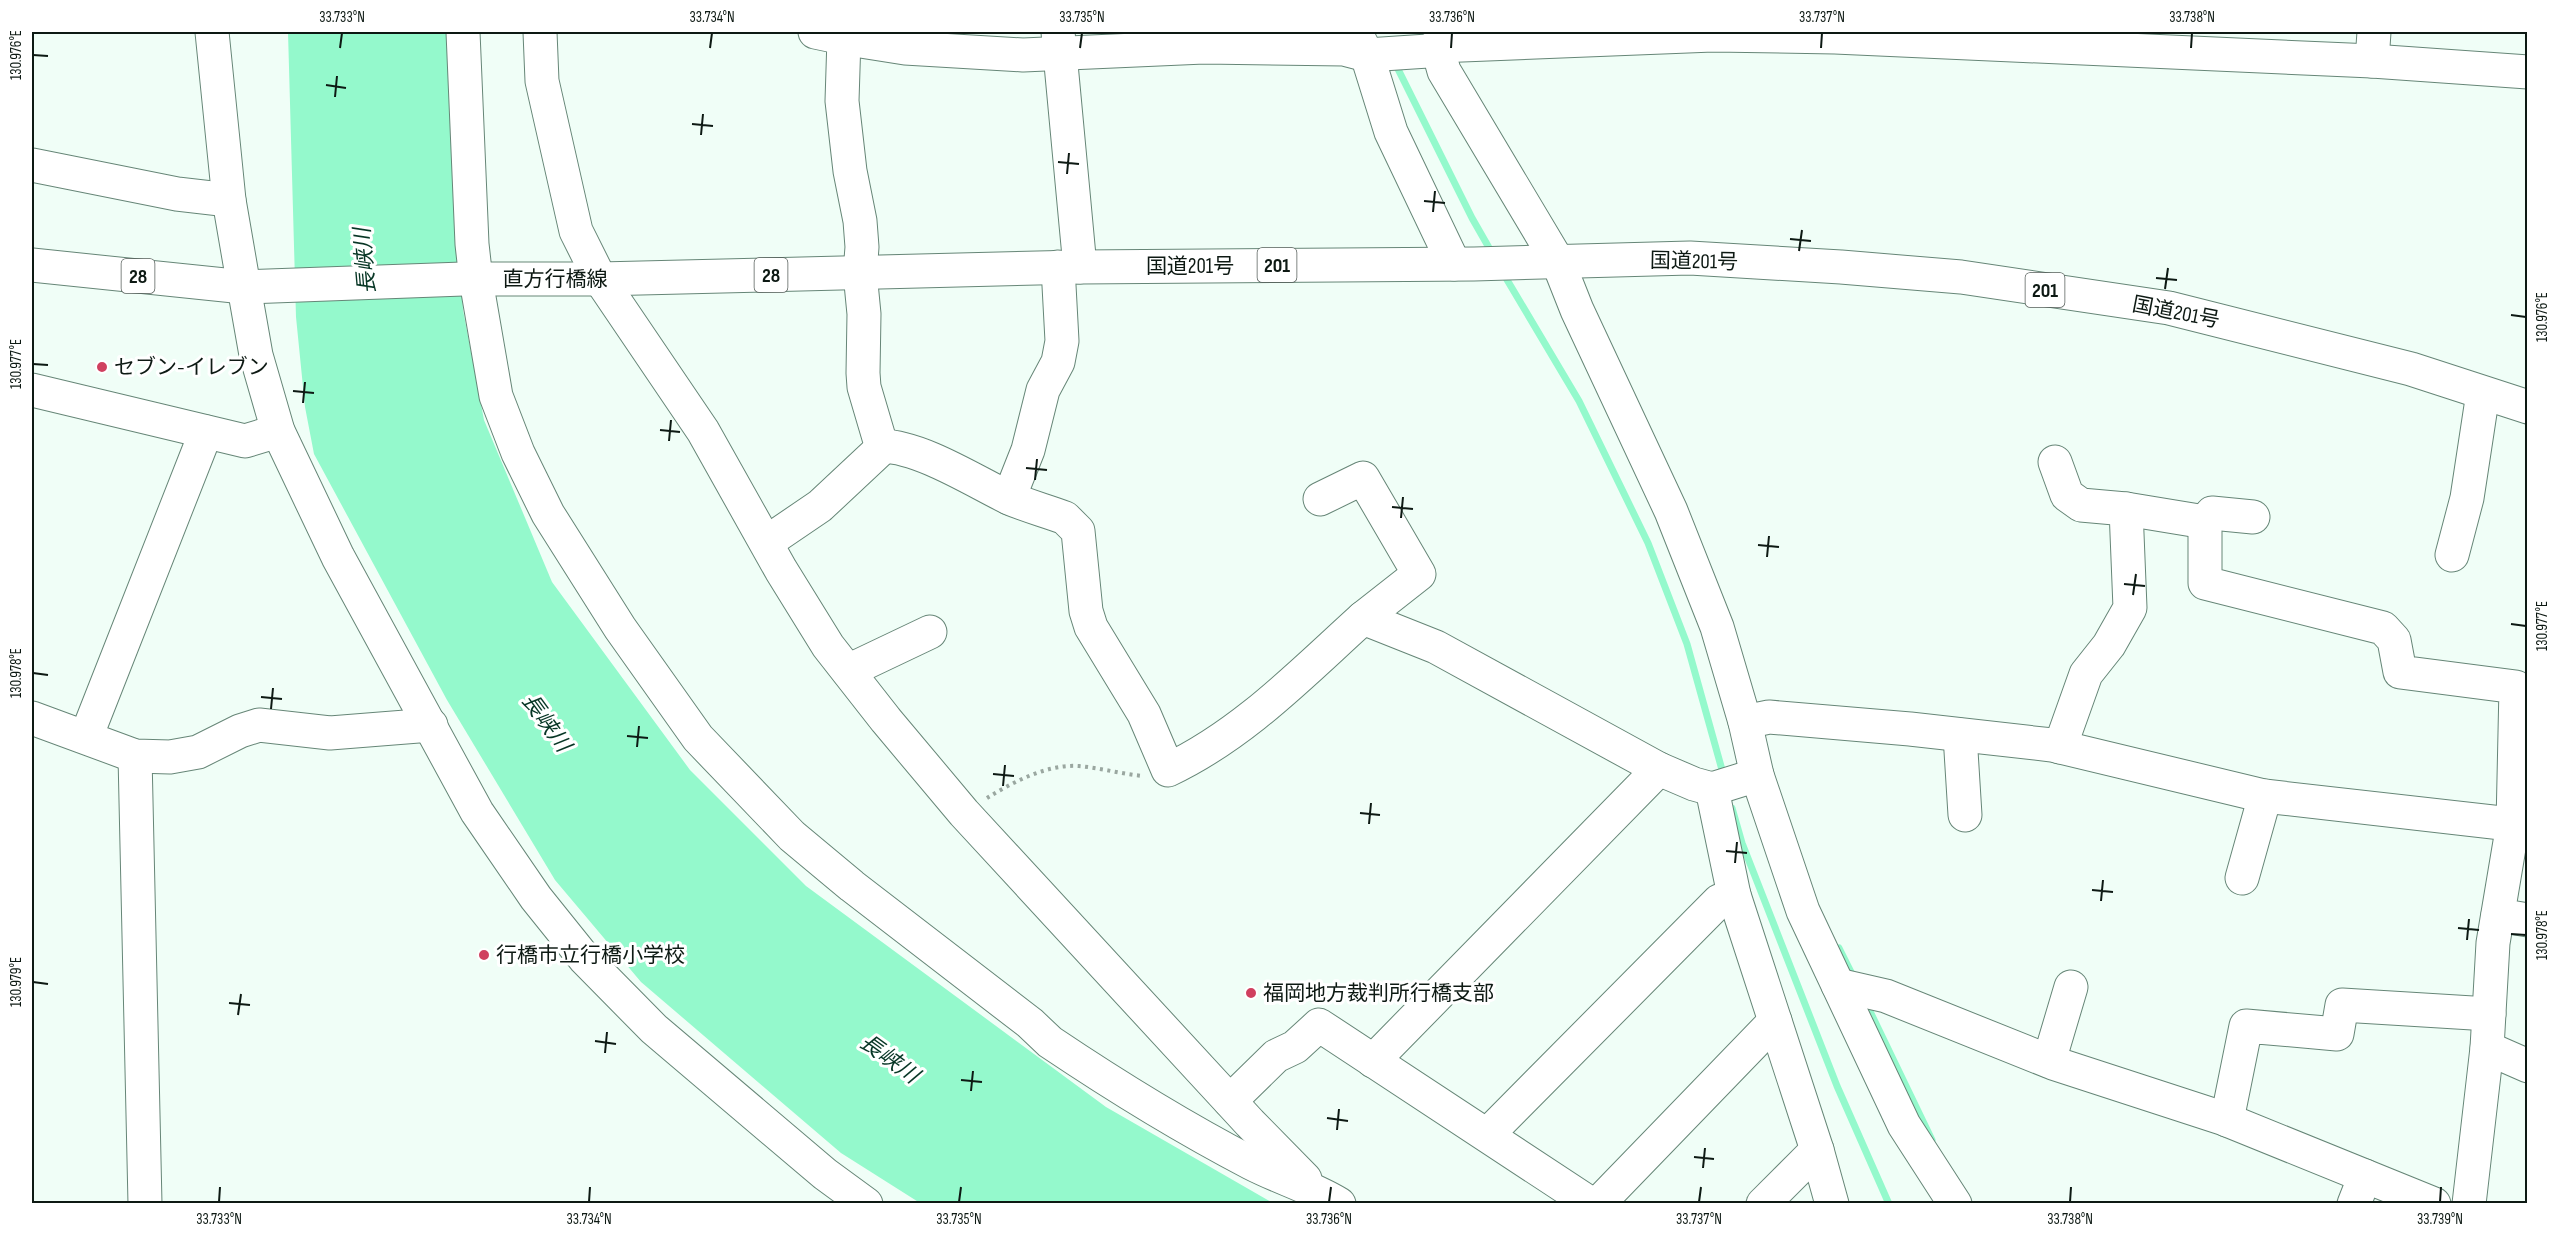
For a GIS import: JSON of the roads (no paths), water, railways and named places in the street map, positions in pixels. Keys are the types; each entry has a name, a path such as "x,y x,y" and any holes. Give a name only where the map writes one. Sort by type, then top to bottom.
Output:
{"main road":[{"path":"212,32 229,200 257,286 256,355 278,431 338,557 477,812 536,898 585,959 654,1029 816,1166 866,1203"},
{"path":"463,32 469,280 496,396 518,453 548,514 620,628 698,738 792,836 852,886 1030,1023 1050,1042 1217,1145 1254,1165 1327,1196"},
{"path":"540,32 542,81 576,231 600,279 703,430 781,570 828,646 964,813 1240,1112 1327,1196"},
{"path":"767,542 828,500 879,454 882,446 864,387 860,221 850,171 842,101 829,35 905,48 1023,55 1059,42 1216,48 1432,49 1713,33 2249,43 2373,46 2528,72"},
{"path":"1009,498 1028,450 1043,390 1059,362 1062,341 1069,267 1059,42"},
{"path":"1367,47 1391,132 1464,264"},
{"path":"1432,49 1553,262 1671,511 1716,627 1745,722 1751,776 1803,910 1904,1125 1955,1203"},
{"path":"32,165 177,194 229,200"},
{"name":"国道201号","path":"1069,267 1464,264 1690,258 1961,277 2169,308 2400,366 2528,407"},
{"name":"直方行橋線","path":"32,265 257,286 1069,267"},
{"path":"32,390 245,441 278,431"},
{"path":"2452,555 2467,498 2483,393"},
{"path":"86,737 206,432"},
{"path":"882,446 907,450 987,485 1009,498 1065,518 1078,531 1086,611 1090,627 1144,714 1168,770 1222,740 1249,720 1363,618 1419,574 1363,478 1320,500"},
{"path":"2055,462 2067,495 2081,505 2126,509 2205,522"},
{"path":"2060,747 2086,674 2109,645 2130,608 2126,509"},
{"path":"2253,518 2212,513 2205,522 2205,583 2384,628 2394,640 2400,672 2516,687 2520,825 2513,918 2493,943 2487,1048 2469,1203"},
{"path":"1363,618 1436,646 1659,769 1694,784 1712,789 1751,776"},
{"path":"848,671 930,632"},
{"path":"1745,722 1768,717 2060,747 2265,796 2520,825"},
{"path":"32,718 135,756 170,757 198,752 240,731 258,725 330,733 431,725"},
{"path":"1960,735 1965,815"},
{"path":"135,756 145,1203"},
{"path":"1373,1061 1659,769"},
{"path":"1712,789 1734,896 1817,1150 1832,1203"},
{"path":"2242,878 2265,796"},
{"path":"1488,1134 1719,901 1734,896"},
{"path":"1838,985 1886,996 2049,1061 2227,1120 2360,1190 2434,1203"},
{"path":"2049,1061 2071,987"},
{"path":"2227,1120 2246,1026 2337,1034 2342,1005 2489,1014"},
{"path":"1598,1203 1775,1021"},
{"path":"1217,1145 1230,1143 1240,1112 1276,1056 1295,1047 1319,1025 1591,1203"},
{"path":"2487,1048 2528,1066"},
{"path":"1763,1203 1817,1150"}],"water":[{"name":"長峡川","path":"288,32 446,32 463,310 484,420 552,582 690,770 806,886 1106,1107 1273,1203 920,1203 841,1153 641,982 555,880 447,700 314,454 305,407 296,317"}],"waterway":[{"path":"1395,63 1472,218 1492,253"},
{"path":"1503,273 1579,401 1648,543 1687,644 1724,777"},
{"path":"1732,808 1742,843 1837,1086 1889,1204"},
{"path":"1839,948 1854,978"},
{"path":"1865,1001 1932,1140"}],"place":[{"name":"セブン-イレブン","path":"102,367"},
{"name":"行橋市立行橋小学校","path":"484,955"},
{"name":"福岡地方裁判所行橋支部","path":"1251,993"}]}
